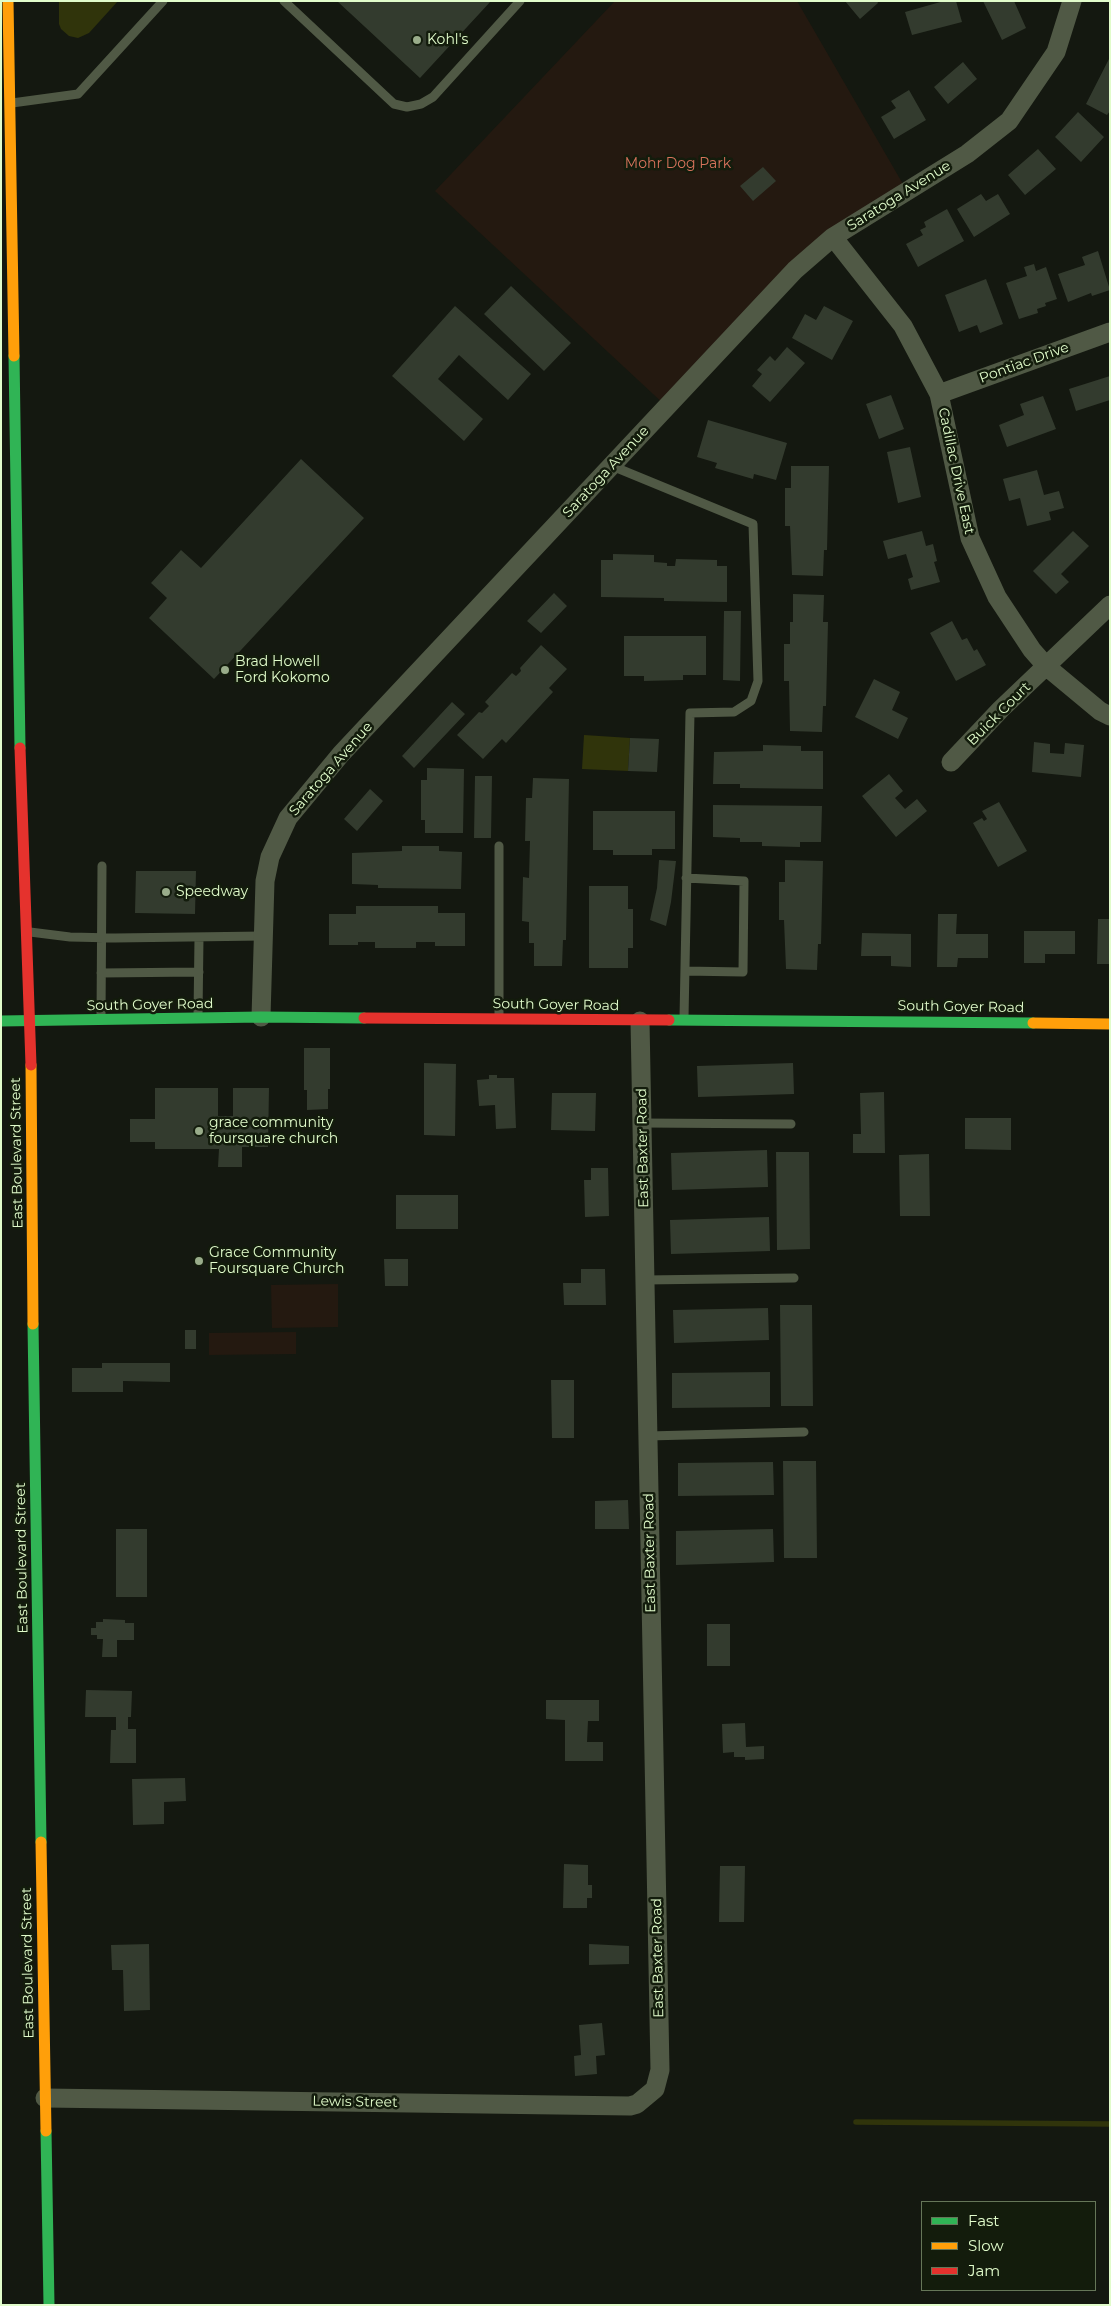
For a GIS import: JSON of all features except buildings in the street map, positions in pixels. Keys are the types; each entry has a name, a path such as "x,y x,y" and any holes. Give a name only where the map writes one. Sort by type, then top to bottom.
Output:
{"main road":[{"name":"East Boulevard Street","path":"8,1 10,103 6,176 21,784 30,1022 49,2305"},
{"name":"South Goyer Road","path":"1,1021 261,1017 1110,1024"}],"street":[{"name":"Saratoga Avenue","path":"261,1017 265,881 270,857 288,818 341,754 795,270 833,237 967,154 1008,121 1056,52 1072,1"},
{"name":"Cadillac Drive East","path":"833,237 903,326 939,394 970,538 997,597 1032,650 1047,667 1100,711 1110,716"},
{"name":"Pontiac Drive","path":"939,394 1110,332"},
{"name":"Buick Court","path":"951,762 1001,709 1110,605"},
{"name":"East Baxter Road","path":"640,1020 660,2070 656,2085"},
{"name":"Lewis Street","path":"45,2098 630,2106 637,2104 655,2089 656,2085"}],"lane":[{"path":"10,103 78,94 164,1"},
{"path":"284,1 394,104 407,107 421,104 433,96 520,1"},
{"path":"612,466 753,524 758,681 751,700 734,712 690,713 684,1021"},
{"path":"498,846 498,1019"},
{"path":"101,1020 102,866"},
{"path":"684,970 743,972 744,881 686,878"},
{"path":"27,931 70,937 101,938 264,936"},
{"path":"198,1019 199,938"},
{"path":"101,973 199,972"},
{"path":"642,1124 791,1124"},
{"path":"645,1280 794,1278"},
{"path":"648,1436 804,1432"}],"green space":[{"name":"Mohr Dog Park","path":"615,1 797,1 907,191 833,237 667,407 435,191"},
{"path":"338,1284 338,1327 272,1328 271,1285"},
{"path":"296,1332 296,1354 209,1355 209,1333"}],"shaded area":[{"path":"59,1 118,1 89,33 78,38 69,36 61,29 59,24"},
{"path":"584,735 630,738 628,771 582,769"}],"waterway":[{"path":"856,2122 1110,2124"}],"traffic: fast":[{"path":"14,356 20,748"},
{"path":"1,1021 261,1017 364,1018"},
{"path":"669,1020 1033,1023"},
{"path":"33,1324 41,1842"},
{"path":"46,2131 49,2305"}],"traffic: slow":[{"path":"8,1 14,356"},
{"path":"1033,1023 1110,1024"},
{"path":"31,1065 33,1324"},
{"path":"41,1842 46,2131"}],"traffic: jam":[{"path":"20,748 31,1065"},
{"path":"364,1018 669,1020"}],"place":[{"name":"Kohl's","path":"417,40"},
{"name":"Brad Howell Ford Kokomo","path":"225,670"},
{"name":"Speedway","path":"166,892"},
{"name":"grace community foursquare church","path":"199,1131"},
{"name":"Grace Community Foursquare Church","path":"199,1261"}]}
